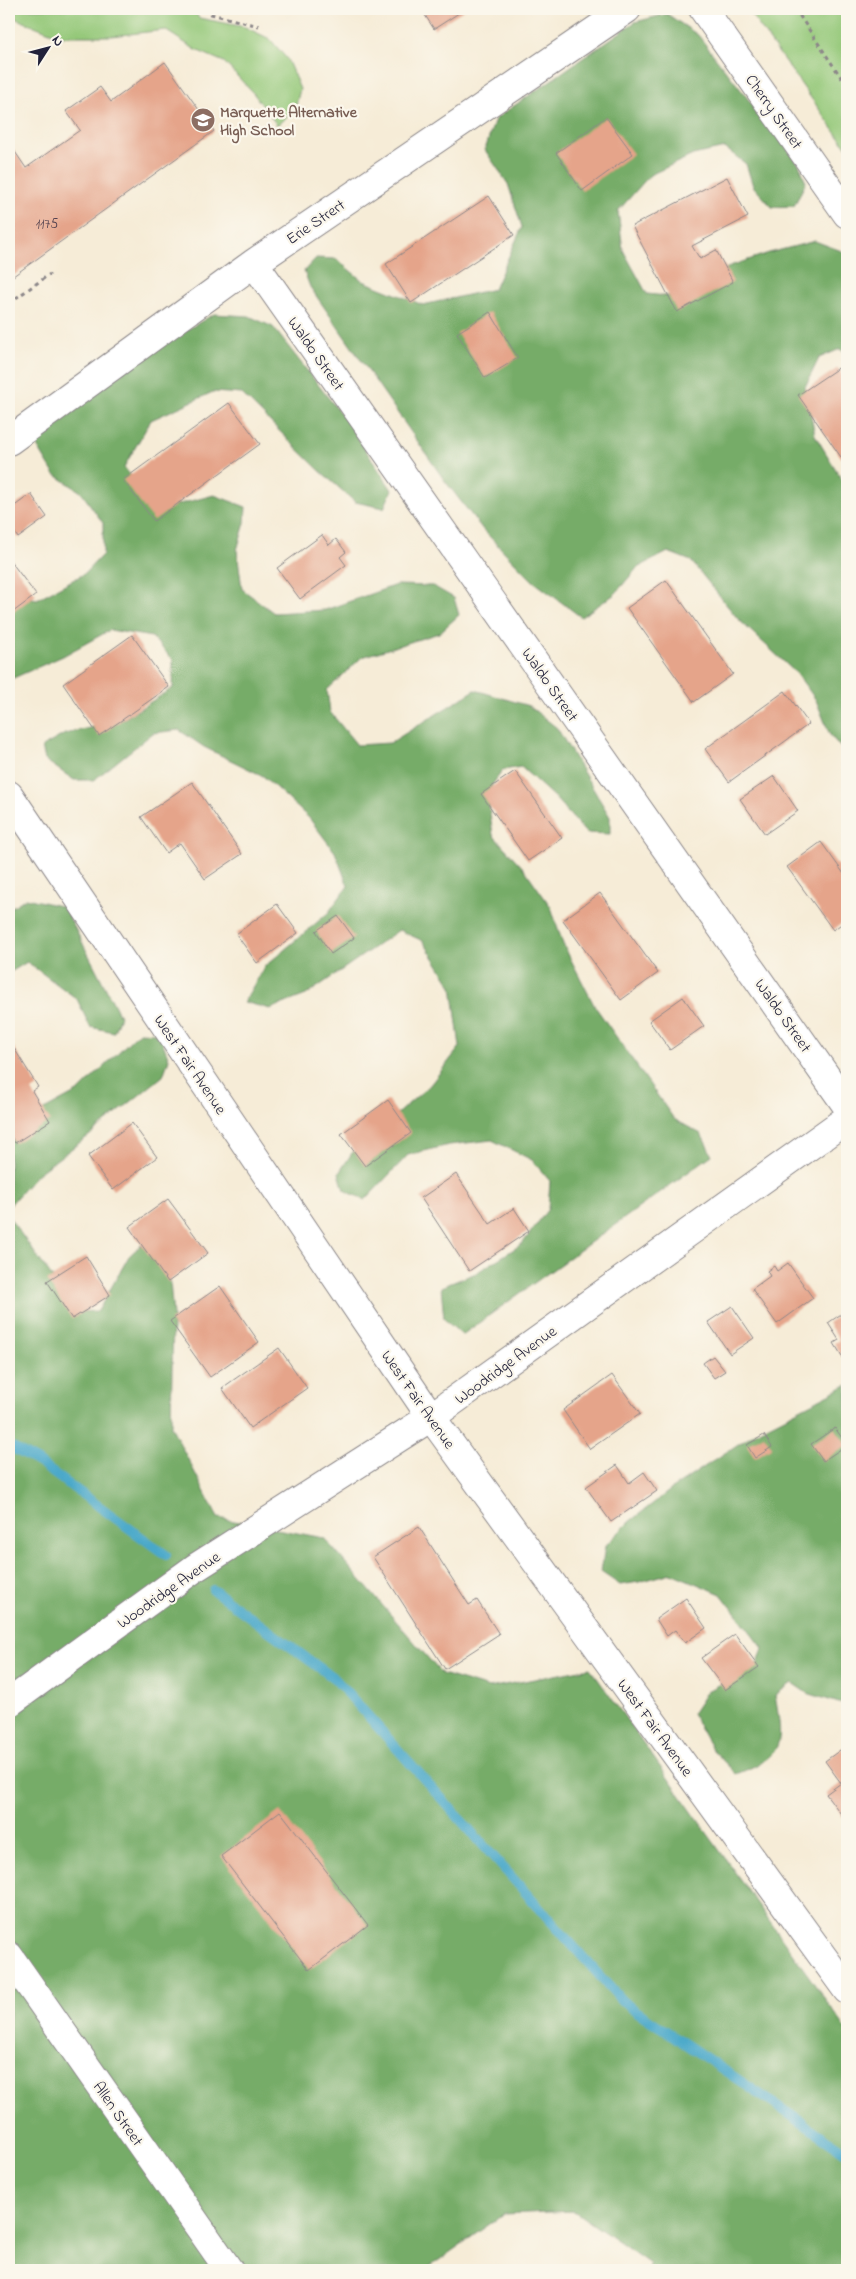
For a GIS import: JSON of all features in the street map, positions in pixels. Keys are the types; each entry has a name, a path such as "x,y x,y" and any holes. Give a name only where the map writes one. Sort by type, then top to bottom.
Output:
{"street":[{"name":"Erie Strert","path":"9,441 254,263 627,9"},
{"name":"Cherry Street","path":"703,9 847,214"},
{"name":"Waldo Street","path":"254,263 847,1106"},
{"name":"West Fair Avenue","path":"9,796 431,1417 847,1990"},
{"name":"Woodridge Avenue","path":"9,1703 195,1568 431,1417 847,1118"},
{"name":"Allen Street","path":"9,1956 228,2270"}],"path":[{"path":"204,9 211,14 259,26"},
{"path":"795,9 847,86"},
{"path":"9,303 50,274"}],"green space":[{"path":"9,9 192,9 199,18 245,27 270,39 287,59 300,89 295,110 277,125 254,94 224,62 196,50 165,30 111,36 60,36 9,16"},
{"path":"747,9 847,9 847,148"},
{"path":"667,14 698,35 799,164 806,182 794,206 772,207 753,186 746,164 725,148 693,155 650,175 618,211 623,250 647,294 686,298 730,266 815,241 847,253 847,355 840,349 819,358 805,387 815,435 847,488 847,755 830,735 816,700 797,674 738,619 691,561 668,552 637,568 615,594 581,617 533,581 484,531 445,481 310,287 304,271 316,258 336,259 363,281 423,305 494,289 522,227 508,184 485,150 495,119 635,22"},
{"path":"214,314 249,316 273,327 345,419 392,490 384,508 355,502 318,469 242,394 213,392 151,420 124,467 147,497 172,506 214,495 246,507 245,523 237,550 242,589 274,613 325,610 396,585 433,586 454,598 459,615 439,633 362,657 327,690 330,712 357,745 390,743 475,690 529,706 557,728 610,817 610,834 586,833 555,798 521,767 503,770 487,792 493,835 525,870 551,907 563,944 594,1005 674,1119 701,1134 712,1155 462,1335 444,1319 441,1287 476,1273 522,1244 548,1209 550,1181 532,1160 492,1140 449,1145 408,1155 365,1200 344,1190 339,1173 352,1153 430,1085 460,1047 452,986 423,941 399,930 306,995 270,1009 244,1002 264,967 328,913 348,886 335,852 309,818 263,776 204,747 179,730 153,733 94,780 74,780 45,760 42,747 65,734 122,720 173,688 173,660 152,637 110,630 63,656 9,680 9,593 37,599 84,574 103,554 103,523 81,492 54,474 37,446 48,426 157,347"},
{"path":"26,898 64,907 120,1016 114,1032 90,1027 77,999 27,962 9,973 9,909"},
{"path":"139,1032 159,1033 169,1059 163,1076 90,1135 37,1174 9,1206 9,1129 79,1091"},
{"path":"9,1217 77,1312 98,1311 129,1256 141,1245 161,1260 170,1281 173,1316 171,1426 218,1518 324,1538 442,1674 489,1688 590,1668 847,2030 847,2270 649,2270 650,2264 574,2211 504,2214 425,2270 9,2270"},
{"path":"847,1385 847,1703 842,1704 807,1693 792,1683 775,1695 779,1725 777,1745 764,1760 736,1774 712,1749 692,1714 707,1691 758,1663 763,1648 721,1594 671,1573 620,1585 601,1572 605,1546 629,1522 673,1488 759,1430"}],"building":[{"path":"421,9 465,9 434,29"},
{"name":"Marquette Alternative High School","path":"165,62 214,131 9,279 9,143 26,168 80,130 66,111 100,87 111,102"},
{"path":"606,117 633,154 582,191 556,153"},
{"path":"727,177 748,217 692,246 700,259 716,250 733,282 677,312 632,226"},
{"path":"489,196 514,235 411,303 386,264"},
{"path":"490,312 518,358 485,378 457,333"},
{"path":"838,368 847,382 847,458 843,460 798,395"},
{"path":"229,403 260,444 154,521 123,480"},
{"path":"31,494 47,517 18,538 9,524 9,510"},
{"path":"322,535 329,545 336,539 346,552 340,557 346,565 300,599 277,568"},
{"path":"9,559 36,595 9,615"},
{"path":"666,580 733,674 694,702 627,608"},
{"path":"132,635 169,687 99,736 63,684"},
{"path":"785,691 809,724 729,782 705,749"},
{"path":"515,771 562,838 528,861 481,794"},
{"path":"774,776 798,811 765,834 740,799"},
{"path":"192,782 242,854 205,879 180,843 166,853 141,817"},
{"path":"821,842 847,878 847,920 833,930 787,867"},
{"path":"600,893 658,973 621,1000 563,920"},
{"path":"277,904 298,933 257,963 236,934"},
{"path":"338,916 354,938 331,954 316,931"},
{"path":"683,997 704,1026 670,1050 649,1021"},
{"path":"9,1040 38,1087 32,1091 50,1121 15,1143 9,1134"},
{"path":"388,1100 411,1133 365,1166 341,1134"},
{"path":"132,1123 157,1157 113,1190 88,1156"},
{"path":"456,1174 490,1224 514,1208 529,1231 469,1271 421,1198"},
{"path":"168,1199 208,1253 168,1282 129,1227"},
{"path":"86,1256 110,1295 72,1319 47,1281"},
{"path":"788,1263 813,1298 777,1324 752,1289 770,1276 767,1271 774,1266 777,1271"},
{"path":"220,1286 259,1342 210,1377 170,1321"},
{"path":"732,1306 754,1338 730,1354 708,1322"},
{"path":"847,1310 847,1359 845,1361 834,1343 839,1340 828,1323"},
{"path":"279,1348 307,1388 250,1428 222,1388"},
{"path":"713,1356 725,1371 714,1378 703,1363"},
{"path":"612,1375 640,1414 590,1449 563,1410"},
{"path":"835,1428 847,1445 823,1461 811,1444"},
{"path":"764,1435 772,1447 755,1458 747,1445"},
{"path":"617,1465 629,1483 644,1472 657,1491 611,1522 586,1487"},
{"path":"419,1527 469,1605 477,1600 499,1634 445,1669 373,1557"},
{"path":"686,1598 706,1628 685,1643 675,1630 667,1636 656,1619"},
{"path":"735,1634 759,1667 725,1690 701,1658"},
{"path":"847,1745 847,1822 826,1794 841,1783 825,1761"},
{"path":"280,1811 368,1925 309,1970 221,1856"}],"waterway":[{"path":"9,1446 38,1462 166,1555"},
{"path":"213,1590 335,1679 623,2002 847,2153"}],"place":[{"name":"Marquette Alternative High School","path":"203,120"}]}
